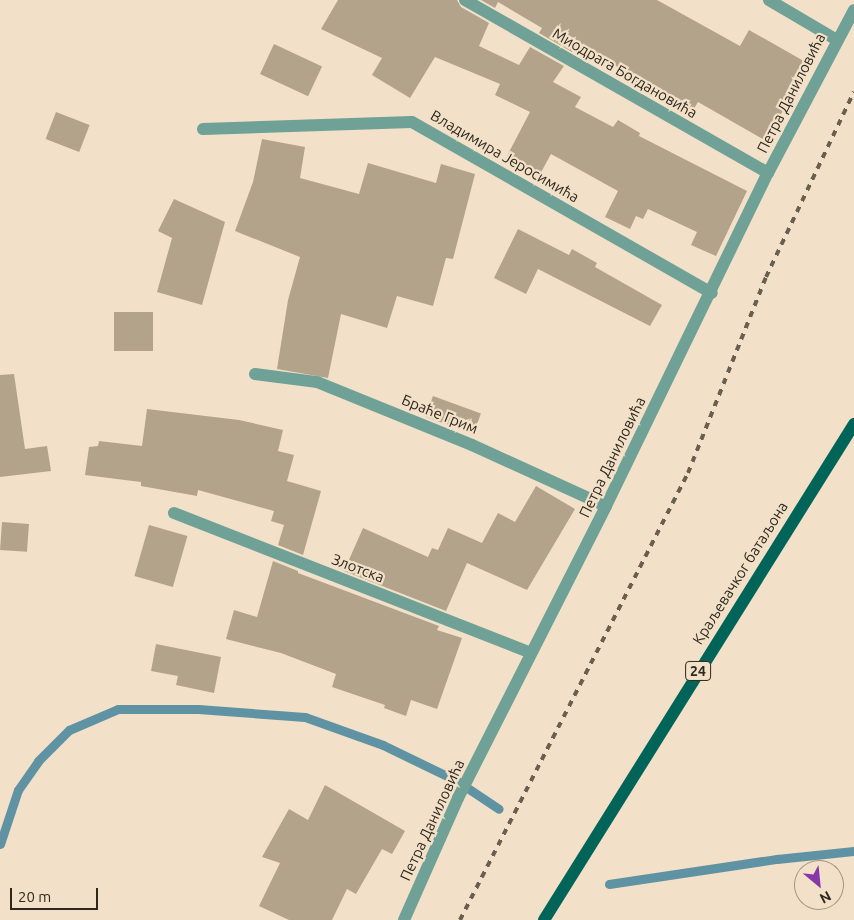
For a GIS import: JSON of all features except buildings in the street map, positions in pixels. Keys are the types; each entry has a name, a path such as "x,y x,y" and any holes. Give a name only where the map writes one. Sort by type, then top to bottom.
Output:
{"main road":[{"name":"Краљевачког батаљона","path":"544,920 854,424"}],"street":[{"name":"Миодрага Богдановића","path":"465,0 768,173"},
{"path":"769,0 837,40"},
{"name":"Петра Даниловића","path":"404,920 458,798 712,293 768,173 854,10"},
{"name":"Владимира Јеросимића","path":"203,128 412,122 712,293"},
{"name":"Браће Грим","path":"255,374 317,382 472,444 606,506"},
{"name":"Злотска","path":"174,513 531,653"}],"waterway":[{"path":"0,844 18,790 38,761 69,730 118,709 198,709 305,717 383,745 457,781 499,809"},
{"path":"609,884 777,859 854,851"}],"railway":[{"path":"460,920 688,473 766,277 854,92"}]}
